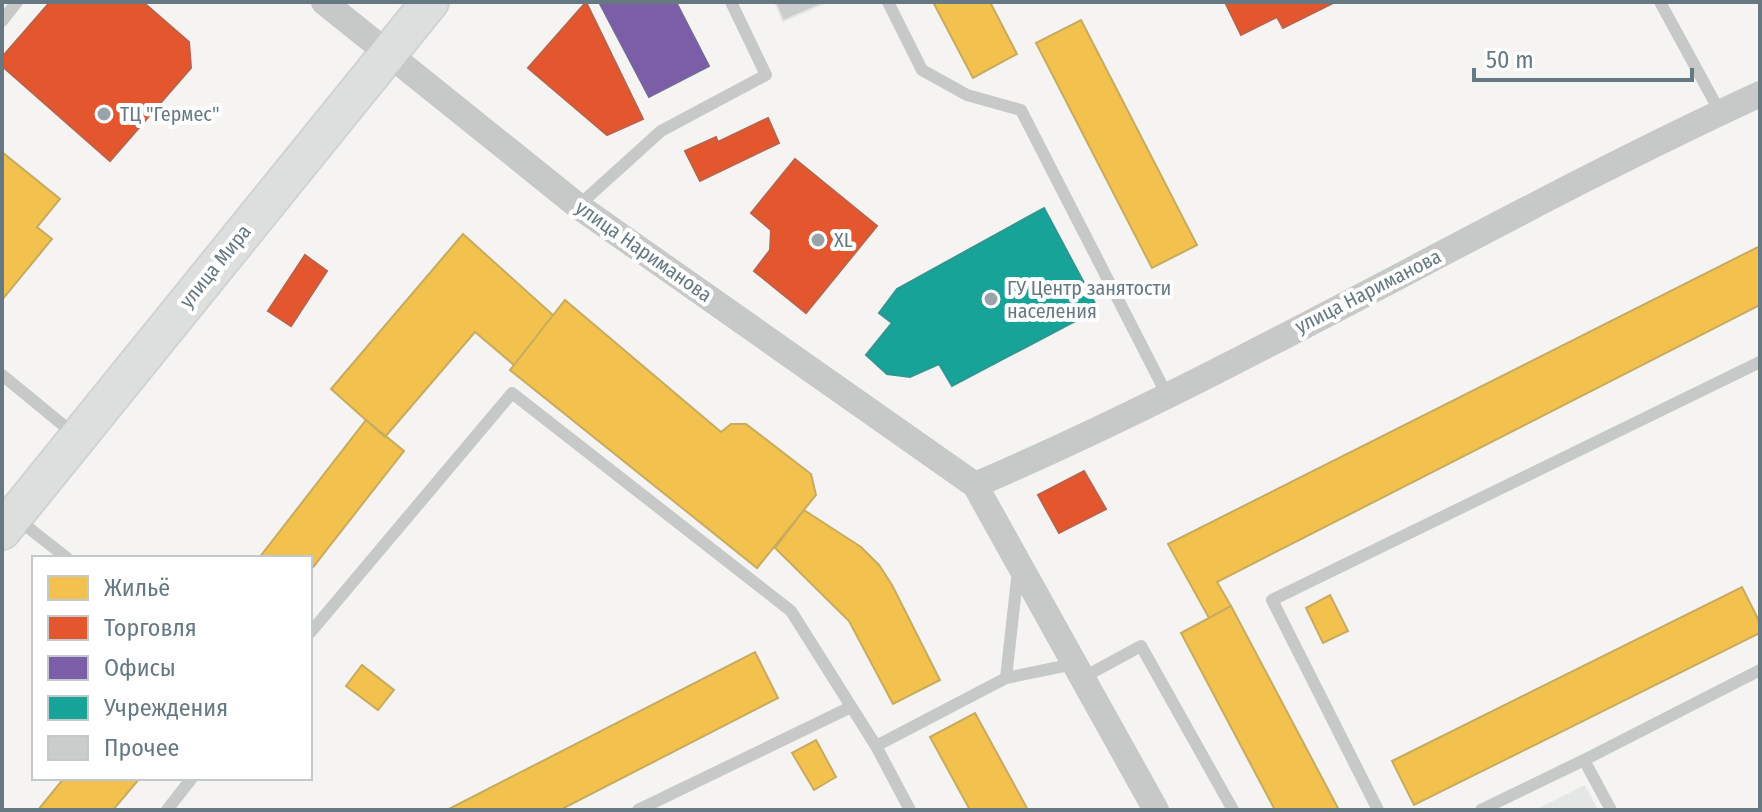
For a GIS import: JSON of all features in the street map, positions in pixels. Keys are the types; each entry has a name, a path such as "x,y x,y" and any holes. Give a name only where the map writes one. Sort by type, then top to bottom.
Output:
{"street":[{"name":"улица Нариманова","path":"324,2 578,206 975,485 1156,810"},
{"name":"улица Мира","path":"8,523 430,2"},
{"name":"улица Нариманова","path":"975,485 1061,448 1518,213 1760,94"}],"lane":[{"path":"2,21 17,2"},
{"path":"578,206 661,131 766,75 731,2"},
{"path":"888,2 922,70 967,95 1021,110 1167,395"},
{"path":"1660,2 1720,112"},
{"path":"1378,810 1272,600 1760,362"},
{"path":"2,375 78,437"},
{"path":"312,631 512,393 791,611 876,746 910,810"},
{"path":"8,523 64,556"},
{"path":"1006,678 1019,561"},
{"path":"876,746 1006,678 1078,671 1141,646 1233,810"},
{"path":"1481,810 1760,670"},
{"path":"638,810 851,707"},
{"path":"1584,760 1611,810"},
{"path":"167,810 190,780"}],"shaded area":[{"path":"1585,785 1598,810 1535,810"}],"building: Жильё":[{"path":"933,2 990,2 1017,54 973,78"},
{"path":"1081,20 1197,245 1152,268 1036,43"},
{"path":"2,152 60,199 37,227 52,239 2,300"},
{"path":"463,234 553,315 514,365 475,332 385,437 331,389"},
{"path":"1760,246 1760,305 1217,582 1231,606 1209,618 1168,544"},
{"path":"565,300 721,432 731,424 746,424 811,474 816,495 757,568 510,370"},
{"path":"366,420 404,451 312,568 312,556 261,556"},
{"path":"804,510 861,547 879,565 940,680 893,704 849,621 775,548"},
{"path":"1742,587 1760,623 1760,633 1414,805 1392,761"},
{"path":"1330,595 1348,631 1323,643 1306,608"},
{"path":"1231,606 1339,810 1275,810 1181,633"},
{"path":"755,652 778,698 560,810 447,810"},
{"path":"362,665 394,690 378,710 346,686"},
{"path":"975,713 1028,810 970,810 930,737"},
{"path":"816,740 836,777 814,790 792,753"},
{"path":"62,780 138,780 113,810 38,810"}],"building: Торговля":[{"name":"ТЦ \"Гермес\"","path":"50,2 143,2 189,42 191,68 110,161 2,66 2,57"},
{"path":"586,2 643,119 607,135 528,68"},
{"path":"1225,2 1335,2 1283,28 1277,17 1241,35"},
{"path":"768,118 779,143 700,181 685,151 716,137 718,142"},
{"name":"XL","path":"795,159 877,226 806,313 754,271 770,250 771,230 751,213"},
{"path":"305,255 327,271 291,326 268,311"},
{"path":"1084,471 1106,509 1059,533 1038,495"}],"building: Офисы":[{"path":"599,2 676,2 709,66 649,97"}],"building: Учреждения":[{"name":"ГУ Центр занятости населения","path":"1044,208 1098,309 952,386 939,364 910,377 887,374 866,355 892,323 879,313 897,289"}],"building: Прочее":[{"path":"775,2 821,2 822,4 783,21"}],"place":[{"name":"ТЦ \"Гермес\"","path":"104,114"},
{"name":"XL","path":"818,240"},
{"name":"ГУ Центр занятости населения","path":"991,299"}]}
